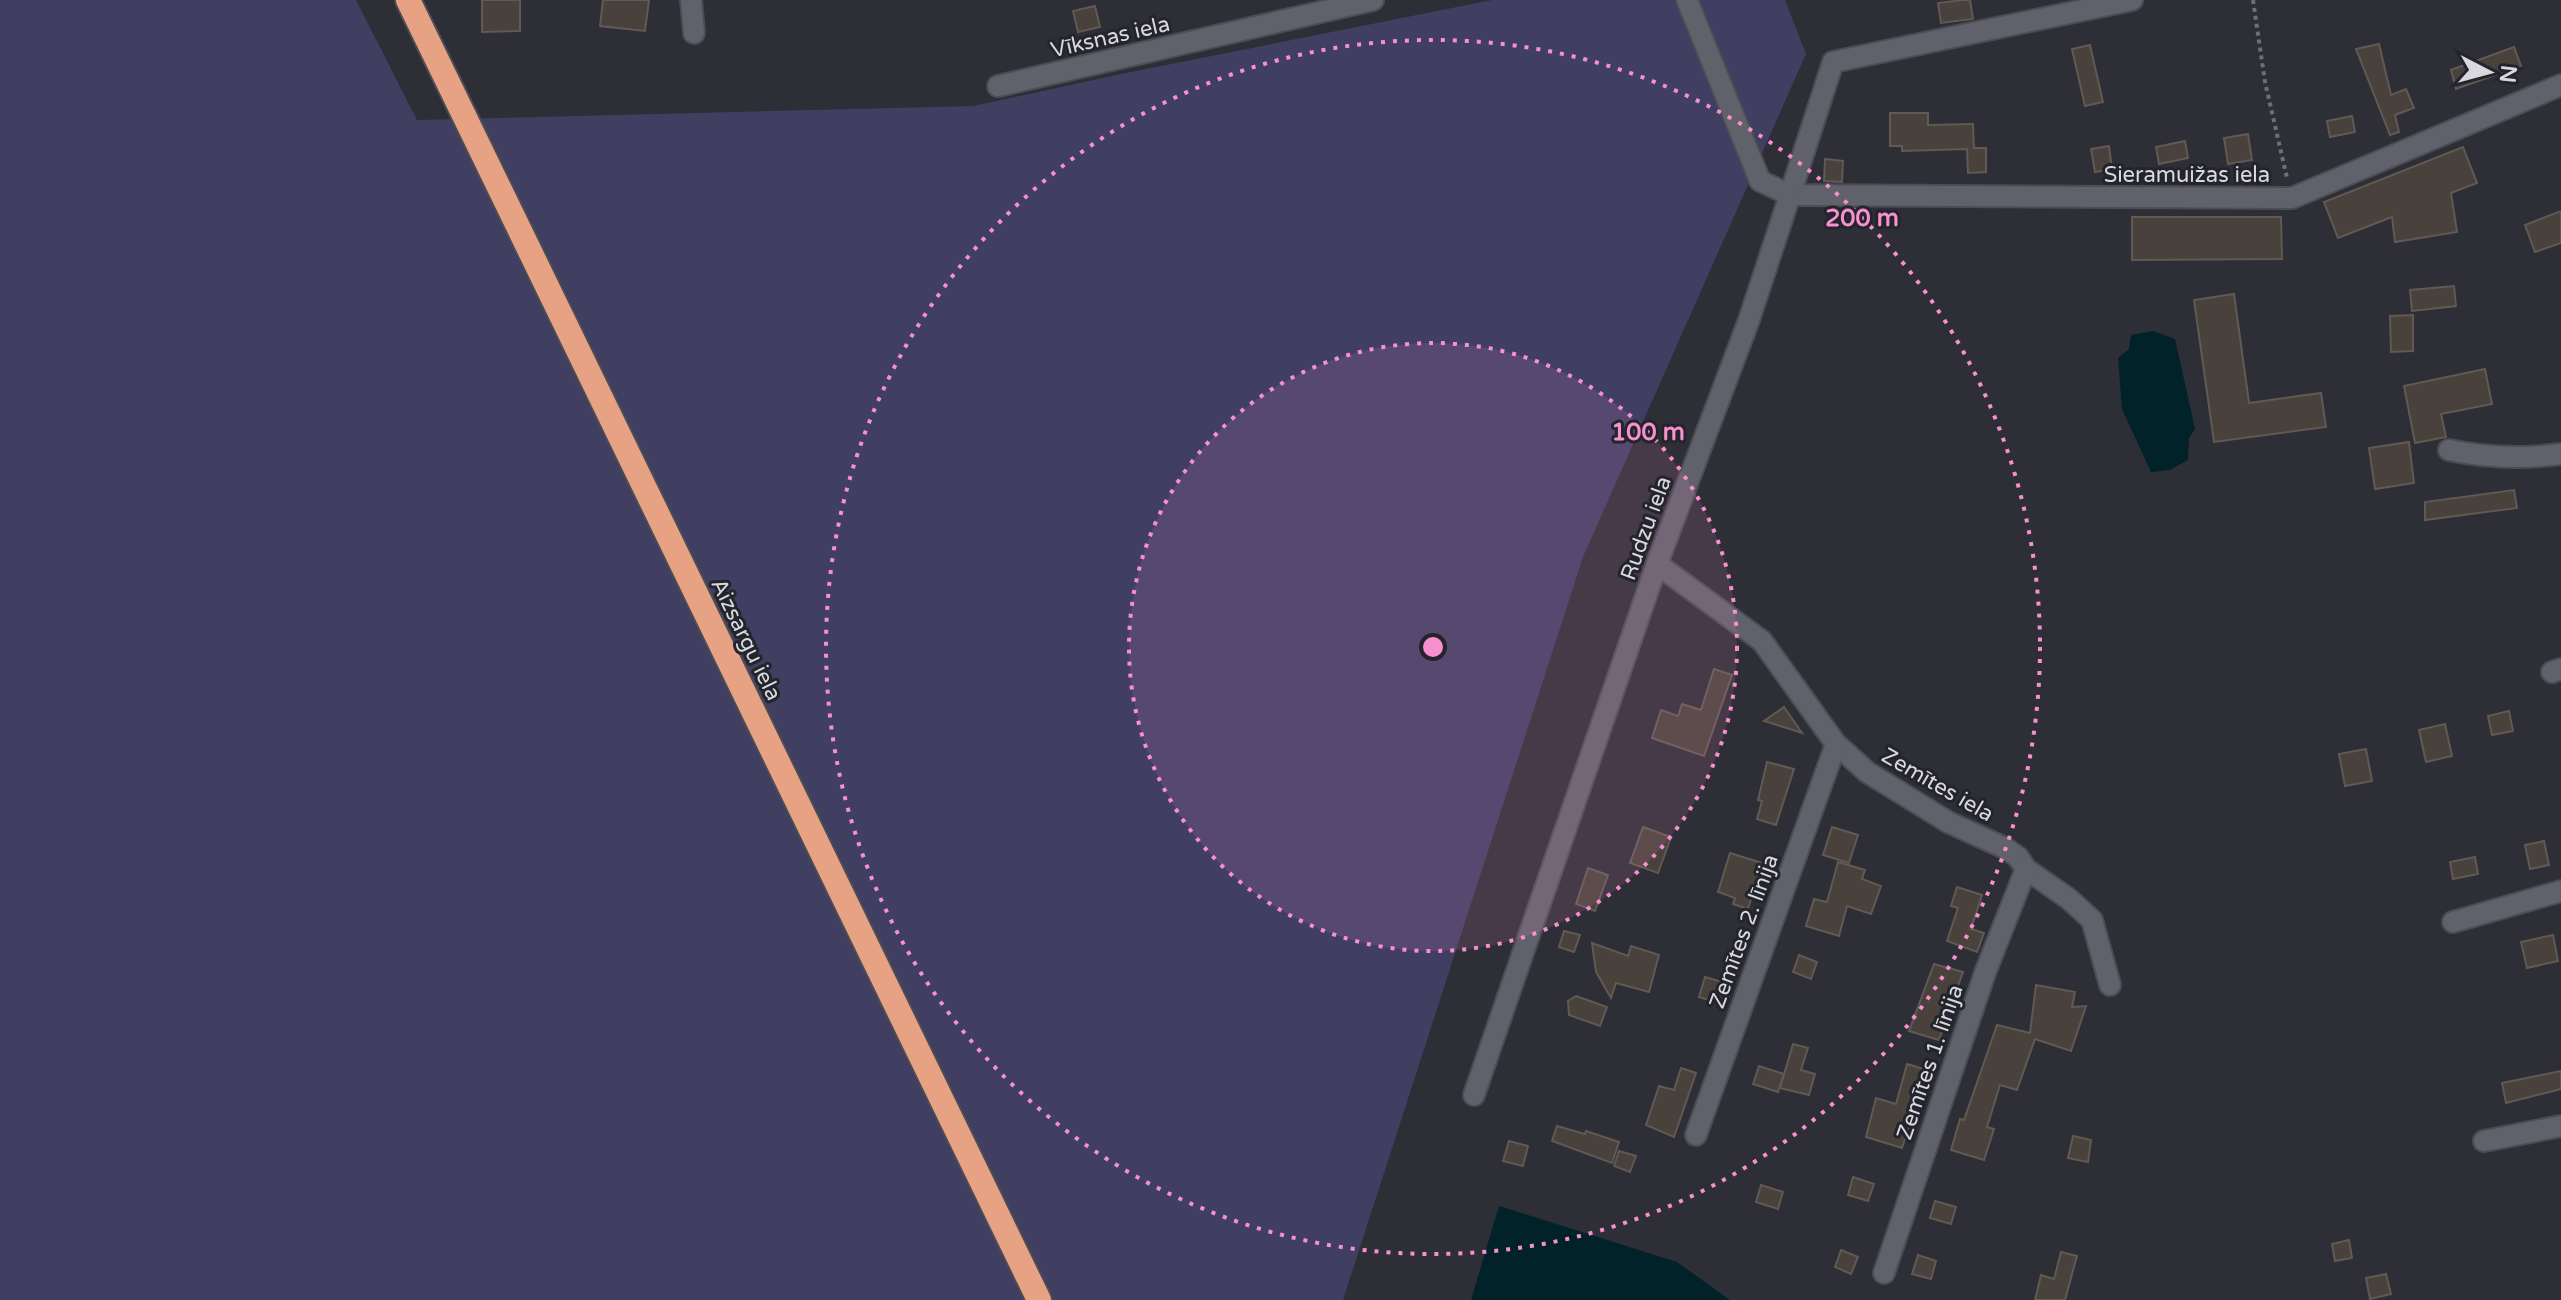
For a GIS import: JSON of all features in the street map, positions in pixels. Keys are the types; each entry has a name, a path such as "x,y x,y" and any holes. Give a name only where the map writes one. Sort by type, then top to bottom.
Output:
{"highway":[{"name":"Aizsargu iela","path":"408,0 1039,1300"}],"street":[{"path":"691,0 694,33"},
{"name":"Vīksnas iela","path":"998,86 1373,0"},
{"path":"1687,0 1760,181 1790,195"},
{"name":"Rudzu iela","path":"1474,1095 1657,564 1749,320 1833,62 2132,0"},
{"name":"Sieramuižas iela","path":"1790,195 2292,198 2561,85"},
{"path":"2449,450 2513,459 2561,454"},
{"name":"Zemītes iela","path":"1657,564 1762,641 1836,744 1867,772 1948,822 2005,848 2018,857 2026,869 2069,899 2092,920 2110,985"},
{"name":"Zemītes 2. līnija","path":"1696,1135 1836,744"},
{"name":"Zemītes 1. līnija","path":"1884,1273 1985,973 2026,869"},
{"path":"2453,922 2561,891"},
{"path":"2484,1141 2561,1126"}],"path":[{"path":"2253,0 2265,82 2292,198"}],"shaded area":[{"path":"0,0 356,0 417,120 973,106 1492,0 1785,0 1806,54 1583,557 1343,1300 0,1300"}],"water":[{"path":"2153,331 2175,339 2195,429 2189,438 2188,460 2170,470 2151,472 2122,409 2118,358 2129,349 2131,335"},
{"path":"1499,1206 1677,1262 1730,1300 1471,1300"}],"building":[{"path":"482,0 520,0 520,31 482,32"},
{"path":"603,0 649,0 645,31 600,26"},
{"path":"1970,0 1973,19 1941,23 1938,3"},
{"path":"1095,6 1100,27 1078,32 1073,11"},
{"path":"2379,44 2391,95 2406,89 2414,108 2395,115 2399,132 2390,135 2356,49"},
{"path":"2090,45 2103,102 2085,106 2072,49"},
{"path":"2514,47 2521,66 2456,89 2451,70"},
{"path":"1890,113 1928,113 1928,125 1973,124 1974,148 1986,148 1986,172 1968,173 1967,149 1902,151 1902,146 1890,146"},
{"path":"2352,116 2355,132 2330,137 2327,121"},
{"path":"2248,134 2252,160 2228,164 2224,138"},
{"path":"2185,141 2188,158 2159,164 2156,147"},
{"path":"2109,146 2112,169 2095,172 2091,149"},
{"path":"2463,147 2477,183 2451,193 2457,232 2395,242 2392,217 2338,238 2324,202"},
{"path":"1825,159 1843,161 1842,182 1824,181"},
{"path":"2561,211 2561,243 2535,252 2525,225"},
{"path":"2132,217 2281,217 2282,259 2132,260"},
{"path":"2454,286 2456,306 2412,311 2410,290"},
{"path":"2234,294 2249,403 2321,393 2326,427 2214,442 2194,300"},
{"path":"2413,315 2413,351 2391,352 2390,316"},
{"path":"2485,369 2492,404 2441,414 2446,437 2415,443 2404,386"},
{"path":"2409,442 2414,483 2375,489 2369,448"},
{"path":"2514,490 2517,508 2425,520 2425,502"},
{"path":"1714,669 1732,675 1704,756 1652,738 1661,710 1678,716 1682,704 1701,710"},
{"path":"1784,707 1802,733 1764,721"},
{"path":"2509,711 2513,731 2492,735 2488,716"},
{"path":"2445,724 2452,756 2426,762 2419,730"},
{"path":"2366,749 2372,781 2345,786 2339,754"},
{"path":"1767,762 1794,769 1776,825 1757,819"},
{"path":"1643,827 1671,837 1658,873 1630,863"},
{"path":"1832,827 1858,835 1849,863 1823,855"},
{"path":"2544,841 2549,865 2530,869 2525,845"},
{"path":"1730,853 1762,863 1748,909 1733,904 1735,898 1718,892"},
{"path":"2475,857 2478,874 2453,879 2450,862"},
{"path":"1838,862 1865,870 1862,879 1881,886 1871,914 1847,906 1839,936 1806,926 1814,899 1827,902"},
{"path":"1588,868 1608,875 1595,911 1576,904"},
{"path":"1957,887 1982,895 1971,929 1984,933 1977,952 1947,941 1958,908 1951,906"},
{"path":"1564,931 1580,935 1574,952 1559,947"},
{"path":"2553,935 2558,961 2527,968 2521,942"},
{"path":"1592,943 1628,956 1631,946 1659,955 1649,992 1616,983 1611,998 1596,972"},
{"path":"1799,955 1817,962 1811,979 1793,972"},
{"path":"1934,964 1963,972 1939,1040 1909,1031"},
{"path":"1705,977 1732,985 1726,1005 1699,997"},
{"path":"2036,985 2075,992 2072,1007 2086,1006 2071,1051 2035,1039 2017,1090 2000,1085 1987,1127 1994,1129 1984,1160 1951,1150 1997,1025 2030,1033"},
{"path":"1576,996 1607,1007 1600,1026 1569,1015 1568,1001"},
{"path":"1793,1044 1808,1048 1801,1070 1815,1074 1809,1095 1780,1088"},
{"path":"1907,1064 1927,1070 1902,1148 1866,1137 1876,1098 1896,1104"},
{"path":"1759,1066 1784,1074 1778,1092 1753,1084"},
{"path":"1681,1068 1696,1073 1674,1137 1646,1125 1659,1086 1674,1090"},
{"path":"2561,1071 2561,1089 2506,1103 2502,1083"},
{"path":"1557,1126 1585,1134 1586,1131 1619,1142 1612,1163 1552,1141"},
{"path":"2073,1136 2091,1140 2088,1162 2068,1158"},
{"path":"1509,1141 1528,1146 1523,1166 1503,1161"},
{"path":"1619,1151 1636,1156 1630,1172 1614,1166"},
{"path":"1853,1177 1874,1184 1868,1201 1848,1195"},
{"path":"1761,1185 1783,1192 1778,1209 1756,1202"},
{"path":"1935,1201 1956,1207 1951,1224 1930,1218"},
{"path":"2349,1240 2352,1258 2335,1261 2332,1244"},
{"path":"1841,1250 1858,1257 1851,1274 1835,1267"},
{"path":"2061,1252 2077,1256 2065,1300 2035,1300 2041,1275 2054,1279"},
{"path":"1918,1255 1936,1261 1931,1279 1912,1274"},
{"path":"2386,1274 2391,1294 2370,1299 2366,1278"}]}
